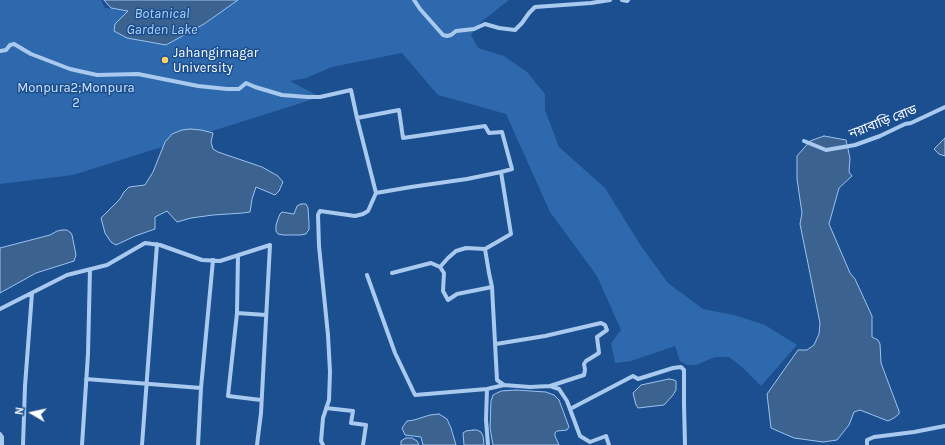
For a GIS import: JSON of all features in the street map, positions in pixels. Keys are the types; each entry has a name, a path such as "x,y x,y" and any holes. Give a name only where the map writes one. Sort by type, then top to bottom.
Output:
{"street":[{"path":"414,0 443,35 448,36 456,31 474,29 485,24 515,30 522,24 535,7 591,3 610,0"},
{"path":"622,0 628,0"},
{"path":"0,51 6,50 10,45 14,44 31,54 70,69 97,75 138,74 198,86 227,89 239,89 246,83 282,95 307,97 320,97 351,90 376,193 368,211 363,214 355,216 320,212 318,215 320,260 328,335 330,372 329,400 323,418 321,441 323,445"},
{"name":"নয়াবাড়ি রোড","path":"804,142 826,150 855,146 945,107"},
{"path":"357,118 400,110 403,138 485,126 489,133 502,132 512,169 467,179 376,193"},
{"path":"440,267 456,251 466,248 485,249 511,234 501,172"},
{"path":"0,309 67,275 107,265 145,243 157,244 202,260 220,261 270,245 257,445"},
{"path":"142,445 157,244"},
{"path":"485,249 488,273 492,287 497,380 504,385"},
{"path":"238,255 237,313 228,396 261,400"},
{"path":"198,445 201,388 213,260"},
{"path":"392,273 432,263 440,267 444,273 443,291 448,300 457,294 492,287"},
{"path":"82,445 90,269"},
{"path":"367,276 395,354 415,395 487,389 504,385 530,387 550,386 584,375 584,364 586,361 599,353 597,337 607,330 606,325 601,323 545,336 496,344"},
{"path":"23,445 25,386 32,293"},
{"path":"237,313 266,315"},
{"path":"570,409 633,376 638,379 681,367 684,370 685,445"},
{"path":"86,379 201,388"},
{"path":"550,386 560,389 567,401 580,436 590,442 606,436 609,445"},
{"path":"487,389 486,420 488,445"},
{"path":"326,408 353,411 351,423 366,425 363,445"},
{"path":"867,445 867,440 874,437 945,426"},
{"path":"0,434 2,437 2,445"}],"green space":[{"name":"Monpura2;Monpura 2","path":"0,0 101,0 105,8 204,24 238,0 509,0 481,22 471,35 478,48 504,56 527,72 545,94 545,110 559,147 605,188 641,246 668,283 703,309 734,315 765,325 797,345 761,386 741,366 729,357 715,357 696,365 687,365 680,361 675,346 631,361 615,363 611,343 621,330 597,276 550,212 506,114 438,95 402,53 332,67 306,78 290,81 320,97 73,175 0,184"}],"water":[{"name":"Botanical Garden Lake","path":"104,0 238,0 204,24 166,45 127,38 114,31 115,24 128,11 111,8"},
{"path":"190,129 213,133 211,142 213,149 262,167 278,176 283,182 279,191 275,195 256,187 250,212 191,218 177,222 167,211 155,217 155,229 116,245 111,242 105,233 101,218 120,199 129,187 145,185 153,172 165,142 172,134"},
{"path":"824,136 846,140 850,158 849,172 852,176 839,188 829,224 850,273 855,279 872,316 872,337 878,340 880,344 881,363 899,414 888,421 860,410 854,412 849,425 837,440 823,442 794,438 771,428 767,394 798,350 807,350 814,345 819,334 820,323 800,224 802,213 797,179 797,156 810,141"},
{"path":"945,138 945,156 939,154 934,149"},
{"path":"306,204 308,208 309,230 306,234 278,234 276,231 276,225 280,214 282,212 294,214 297,206"},
{"path":"62,230 67,230 72,235 76,255 74,261 36,273 0,293 0,248 50,235"},
{"path":"669,379 676,381 676,390 664,405 638,408 633,393 641,385"},
{"path":"516,390 546,392 554,395 559,400 569,427 567,430 557,431 555,433 559,445 493,445 490,428 491,401 493,395 501,391"},
{"path":"439,414 447,419 456,445 423,445 421,437 405,435 402,428 407,421"},
{"path":"473,430 481,432 484,445 464,445 463,433"},
{"path":"406,438 412,438 417,441 419,445 401,445 401,441"}],"place":[{"name":"Jahangirnagar University","path":"165,60"}]}
